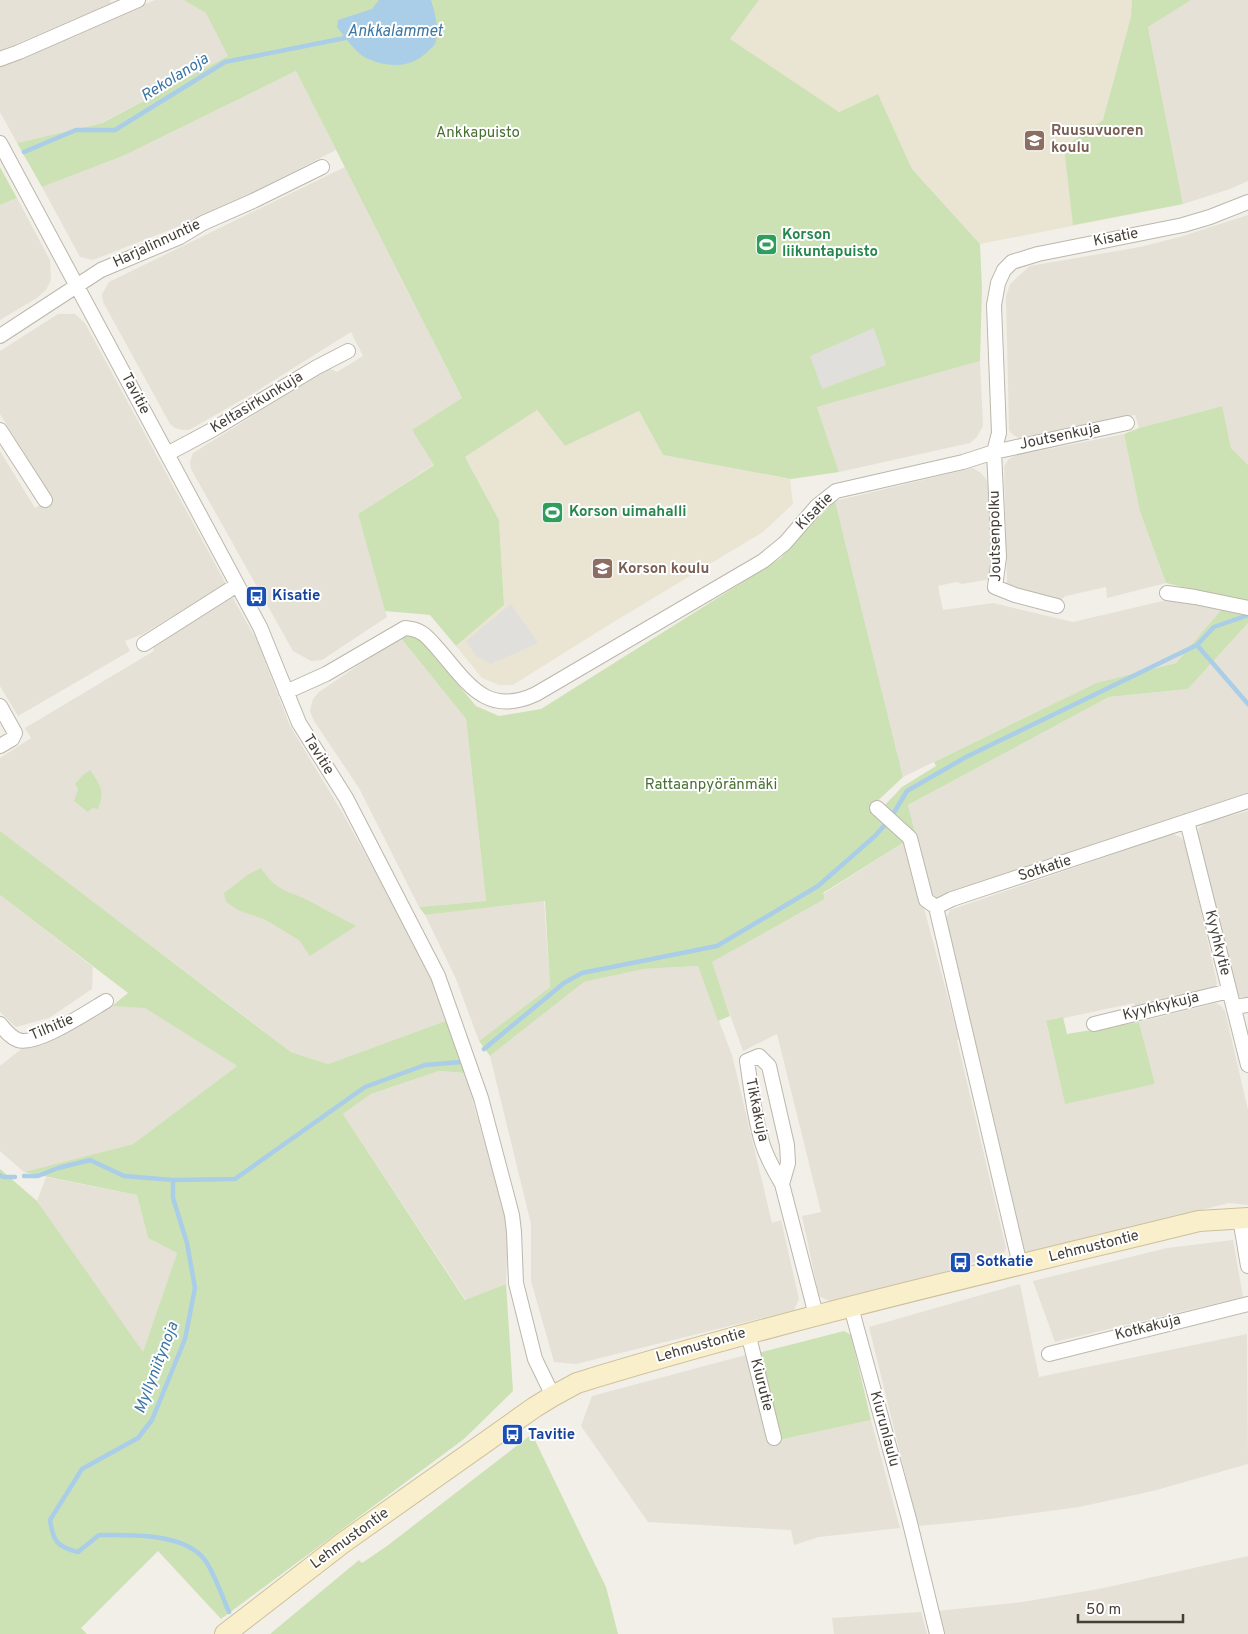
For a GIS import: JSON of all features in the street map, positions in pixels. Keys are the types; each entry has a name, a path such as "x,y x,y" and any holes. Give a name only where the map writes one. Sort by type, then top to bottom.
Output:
{"main road":[{"name":"Lehmustontie","path":"225,1634 344,1542 553,1396 577,1384 748,1333 816,1315 1200,1221 1244,1218"}],"street":[{"path":"0,59 138,0"},
{"name":"Tavitie","path":"0,144 260,627 299,724 346,798 438,976 481,1098 512,1215 516,1283 535,1360 553,1396"},
{"name":"Harjalinnuntie","path":"0,336 101,270 180,237 203,223 253,201 322,166"},
{"name":"Kisatie","path":"286,692 326,674 405,628 416,628 427,636 475,691 493,700 508,702 521,701 536,694 763,561 786,542 817,506 836,491 963,462 994,452 999,433 994,305 998,283 1004,270 1012,262 1038,254 1183,225 1248,202"},
{"name":"Keltasirkunkuja","path":"167,454 348,351"},
{"name":"Joutsenkuja","path":"994,452 1127,423"},
{"path":"0,430 45,500"},
{"name":"Joutsenpolku","path":"994,452 999,556 995,588 1058,606"},
{"path":"144,644 237,585"},
{"path":"1167,593 1248,608"},
{"path":"0,706 15,733 12,739 0,746"},
{"name":"Sotkatie","path":"936,907 952,899 1248,801"},
{"path":"877,808 910,838 926,900 936,907 1020,1266"},
{"name":"Kyyhkytie","path":"1187,821 1229,991 1241,1006 1248,1065"},
{"name":"Kyyhkykuja","path":"1094,1024 1229,991"},
{"name":"Tilhitie","path":"0,1024 19,1040 29,1040 58,1029 106,1001"},
{"name":"Tikkakuja","path":"782,1184 788,1163 787,1145 768,1066 759,1056 746,1061 762,1141 782,1184 816,1315"},
{"path":"1244,1218 1248,1266"},
{"name":"Kotkakuja","path":"1049,1354 1248,1304"},
{"name":"Kiurunlaulu","path":"852,1307 917,1551 937,1634"},
{"name":"Kiurutie","path":"748,1333 774,1438"}],"shaded area":[{"path":"0,0 110,0 111,3 0,51"},
{"path":"155,0 207,0 228,56 101,123 17,143 0,112 0,65"},
{"name":"Ruusuvuoren koulu","path":"759,0 1191,0 1148,27 1183,204 980,244 912,169 878,94 839,112 729,39"},
{"path":"1191,0 1248,0 1248,181 1230,189 1183,204 1148,26"},
{"path":"296,71 336,150 210,214 93,260 80,257 42,187 123,156"},
{"path":"345,167 480,434 358,514 387,617 322,660 311,661 293,651 191,469 190,462 193,453 329,368 337,372 363,356 351,332 252,394 189,430 182,430 170,424 103,302 102,294 109,282"},
{"path":"17,198 50,260 51,280 46,290 37,298 0,320 0,205"},
{"path":"1248,215 1248,465 1231,448 1221,406 1139,428 1135,415 1020,439 1012,434 1009,430 1006,297 1010,284 1030,266 1140,247 1183,236"},
{"path":"58,314 75,314 85,323 226,584 143,634 125,641 130,651 18,716 0,686 0,451 35,508 52,498 0,414 0,351"},
{"path":"874,328 886,365 822,389 810,356"},
{"path":"980,361 983,426 977,437 970,443 839,472 817,407"},
{"name":"Korson koulu","path":"537,410 565,446 639,411 663,455 790,479 793,504 763,532 513,685 499,685 482,678 456,646 504,605 499,520 465,457"},
{"path":"1124,434 1140,512 1166,583 1107,598 1106,587 1066,596 1059,601 1007,584 1004,466 1008,460 1014,456"},
{"path":"973,468 981,473 989,486 991,579 962,584 956,582 938,586 943,610 993,603 1073,622 1171,599 1221,610 1176,663 1096,683 903,777 835,501"},
{"path":"232,596 257,641 290,726 342,812 400,917 431,979 448,1020 328,1064 291,1052 0,832 0,758 31,738 25,728 154,651 152,645"},
{"path":"511,604 538,643 491,664 476,656 466,641"},
{"path":"1248,623 1248,797 939,900 927,892 908,805 1109,697 1188,689"},
{"path":"400,637 466,719 486,901 419,907 359,788 314,721 310,711 313,699 319,692"},
{"path":"1248,811 1248,998 1245,998 1238,996 1235,991 1198,835 1199,828 1206,823"},
{"path":"1173,834 1180,837 1186,843 1217,983 1215,988 1136,1008 1134,1003 1046,1022 1065,1103 1155,1084 1139,1022 1216,1003 1221,1006 1225,1011 1248,1110 1248,1205 1229,1203 1030,1253 1025,1252 1021,1249 945,921 950,910"},
{"path":"906,841 920,905 924,908 959,1039 957,1040 1006,1248 1001,1256 957,1267 956,1272 829,1301 819,1296 802,1216 821,1212 777,1034 743,1051 711,962 825,899 823,894"},
{"path":"0,895 93,967 92,989 49,1018 16,1027 0,1012"},
{"path":"544,901 550,987 479,1041 456,979 425,915"},
{"path":"698,966 732,1055 772,1223 781,1220 799,1299 794,1310 576,1364 554,1362 531,1281 531,1224 490,1056 584,982 644,969"},
{"path":"112,1006 144,1007 237,1066 133,1144 24,1172 0,1151 0,1066 25,1046 42,1045"},
{"path":"439,1071 465,1073 508,1227 506,1284 466,1300 343,1114 371,1094"},
{"path":"46,1177 137,1195 148,1238 177,1253 143,1353 37,1201"},
{"path":"1233,1240 1243,1297 1055,1342 1033,1281 1167,1248"},
{"path":"1020,1284 1039,1377 1247,1334 1248,1464 1153,1491 1079,1507 918,1526 869,1327"},
{"path":"746,1355 770,1444 779,1440 871,1420 900,1528 819,1537 794,1545 791,1530 648,1522 581,1426 592,1396"},
{"path":"1248,1556 1248,1634 943,1634 937,1611 1022,1602 1099,1589"},
{"path":"921,1612 927,1634 834,1634 832,1618"}],"green space":[{"name":"Ankkapuisto","path":"184,0 759,0 730,39 839,112 878,94 912,169 980,244 982,288 980,361 817,407 839,472 791,479 663,455 639,411 565,446 537,410 465,457 499,520 504,605 456,646 430,615 385,611 358,514 434,465 412,430 462,398 296,71 123,156 42,187 17,143 102,123 228,56 206,13"},
{"path":"1132,0 1191,0 1148,27 1183,204 1073,225 1064,147 1103,120 1131,17"},
{"path":"0,167 17,198 0,205"},
{"path":"1222,406 1231,448 1248,465 1248,603 1166,583 1140,512 1124,434 1139,428"},
{"name":"Rattaanpyöränmäki","path":"835,501 903,777 871,807 906,841 823,893 825,899 712,962 730,1016 718,1021 698,966 644,969 584,982 490,1056 479,1041 550,987 545,901 425,915 419,907 486,901 466,719 400,637 413,636 423,643 476,706 499,716 541,709 781,558 800,535"},
{"path":"1221,610 1248,616 1248,623 1188,689 1109,697 908,805 915,834 883,807 902,787 936,766 934,762 1096,683 1176,663"},
{"path":"90,770 101,788 101,797 98,809 92,808 88,812 74,801 78,789 75,784"},
{"path":"0,831 291,1052 328,1064 448,1020 465,1073 439,1071 371,1094 343,1114 465,1300 506,1284 513,1391 464,1439 221,1619 158,1551 81,1628 87,1634 0,1634 0,1169 37,1201 143,1352 177,1253 148,1238 137,1195 24,1172 133,1144 237,1066 145,1008 112,1006 128,993 0,895"},
{"path":"261,868 278,887 356,926 310,956 299,940 264,919 240,911 226,902 224,893 249,874"},
{"path":"1063,1017 1067,1034 1139,1022 1155,1084 1065,1104 1046,1021"},
{"path":"844,1331 851,1335 871,1420 779,1440 758,1353"},
{"path":"532,1434 606,1587 618,1634 270,1634 359,1560 362,1563 387,1546"}],"water":[{"name":"Ankkalammet","path":"379,0 431,0 437,26 436,41 433,46 415,61 399,65 383,64 366,58 358,52 337,27 338,20 372,9"}],"waterway":[{"name":"Rekolanoja","path":"24,152 76,130 115,130 225,62 345,38"},
{"path":"484,1049 564,983 582,973 717,946 818,886 875,836 890,819 907,791 966,757 1197,645 1214,627 1248,615"},
{"path":"1197,645 1248,704"},
{"path":"24,1176 38,1176 58,1168 90,1160 124,1176 173,1180 235,1179 365,1087 425,1065 461,1062"},
{"name":"Myllyniitynoja","path":"0,1175 3,1177 15,1177"},
{"name":"Myllyniitynoja","path":"173,1180 173,1198 187,1243 195,1288 185,1339 152,1420 138,1438 82,1469 50,1520 57,1542 65,1548 78,1552 99,1535 158,1537 186,1546 198,1553 207,1563 229,1612"}],"place":[{"name":"Ruusuvuoren koulu","path":"1035,140"},
{"name":"Korson liikuntapuisto","path":"766,244"},
{"name":"Korson uimahalli","path":"553,512"},
{"name":"Korson koulu","path":"602,569"},
{"name":"Kisatie","path":"256,596"},
{"name":"Sotkatie","path":"960,1262"},
{"name":"Tavitie","path":"512,1435"}]}
